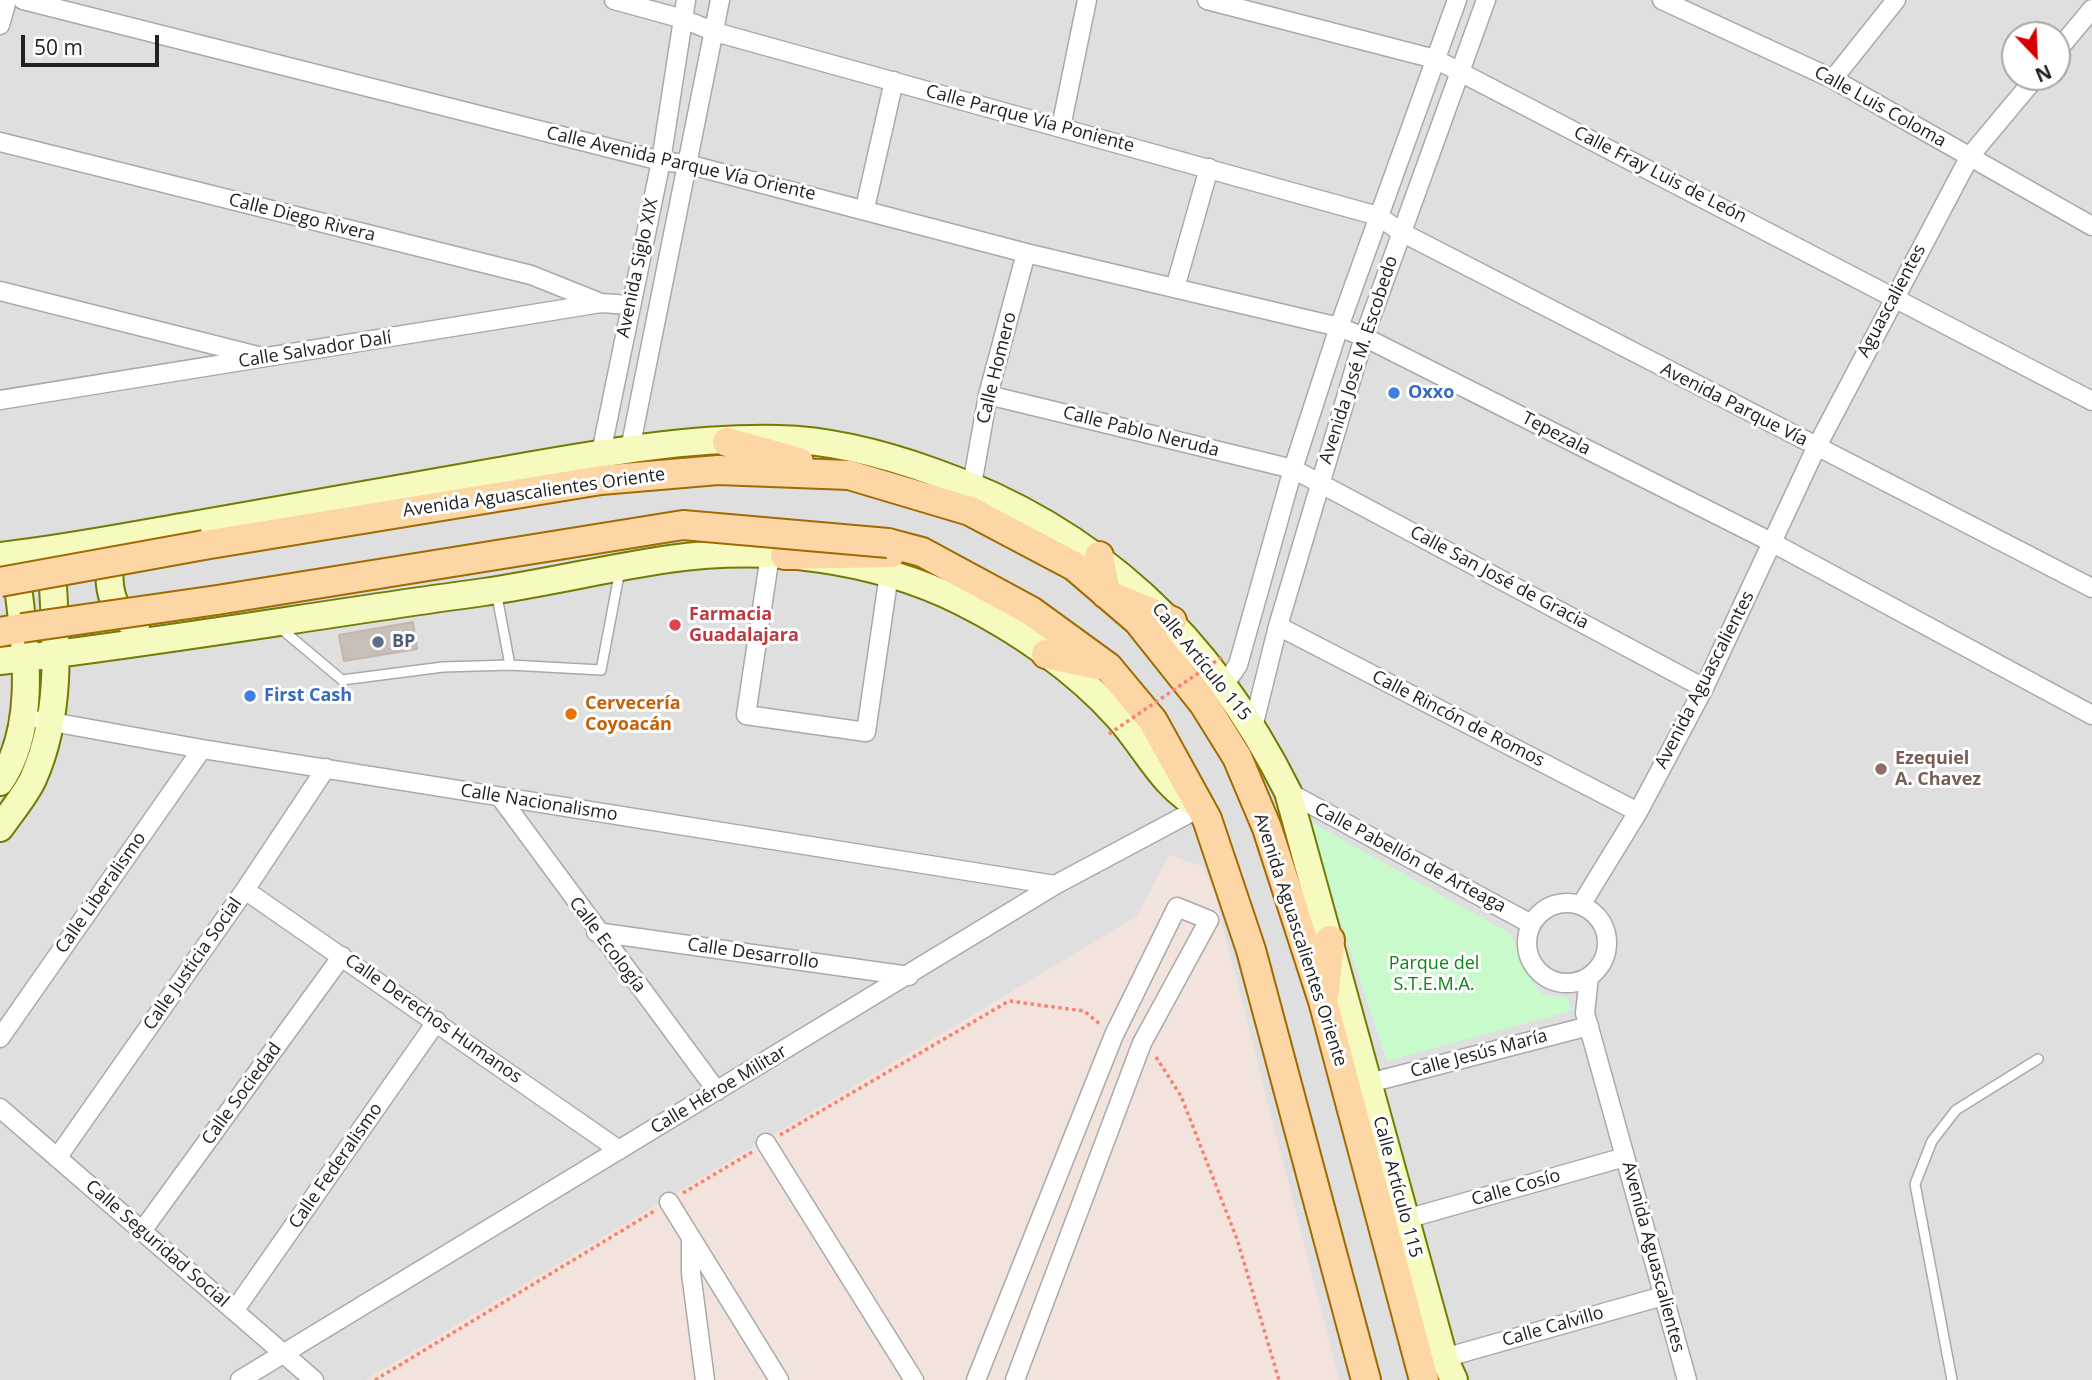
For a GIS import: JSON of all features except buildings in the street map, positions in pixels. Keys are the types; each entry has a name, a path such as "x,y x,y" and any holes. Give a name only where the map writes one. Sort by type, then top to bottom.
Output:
{"main road":[{"path":"727,442 849,475"},
{"name":"Avenida Aguascalientes Oriente","path":"0,582 635,475 718,470 849,475 970,510 1074,566 1139,621 1204,704 1237,757 1268,828 1324,1001 1424,1380"},
{"path":"0,632 683,525 888,543 922,552 1031,611 1108,667 1153,721 1200,807 1251,950 1366,1380"},
{"path":"778,555 922,552"},
{"path":"1099,556 1106,594 1172,621"},
{"path":"1046,654 1108,667"},
{"path":"1324,1001 1330,940"}],"street":[{"path":"0,25 7,0"},
{"name":"Calle Avenida Parque Vía Oriente","path":"23,0 661,161 687,164 865,208 1026,253 1339,327"},
{"name":"Calle Parque Vía Poniente","path":"614,0 682,19 715,32 1378,216"},
{"name":"Avenida Siglo XIX","path":"601,453 661,161 686,0"},
{"name":"Avenida Siglo XIX","path":"630,449 720,0"},
{"path":"1061,127 1087,0"},
{"name":"Calle Fray Luis de León","path":"1207,0 1435,59 2092,401"},
{"name":"Avenida José M. Escobedo","path":"1224,685 1238,665 1293,469 1339,327 1457,0"},
{"name":"Avenida José M. Escobedo","path":"1253,727 1278,626 1364,337 1486,0"},
{"name":"Calle Luis Coloma","path":"1662,0 1833,79 2092,226"},
{"path":"1833,79 1896,0"},
{"path":"2071,34 2092,9"},
{"path":"865,208 894,81"},
{"name":"Aguascalientes","path":"1816,448 1970,156 2024,91"},
{"name":"Calle Diego Rivera","path":"0,142 531,275 601,303"},
{"path":"1175,288 1209,168"},
{"name":"Avenida Parque Vía","path":"1378,216 1401,232 2092,588"},
{"name":"Calle Homero","path":"972,485 988,395 1026,253"},
{"path":"0,291 268,358"},
{"name":"Calle Salvador Dalí","path":"0,400 601,303 630,305"},
{"name":"Tepezala","path":"1339,327 1364,337 1773,542"},
{"name":"Calle Pablo Neruda","path":"988,395 1293,469"},
{"name":"Calle Artículo 115","path":"630,449 779,439 832,444 891,457 972,485 1072,537 1099,556 1172,621 1224,685 1253,727 1288,792 1449,1369"},
{"name":"Avenida Aguascalientes","path":"1581,905 1639,812 1704,688 1816,448"},
{"name":"Avenida Aguascalientes Oriente","path":"7,555 132,536 630,449"},
{"name":"Calle San José de Gracia","path":"1293,469 1704,688"},
{"path":"132,536 116,545 107,578 111,596 131,623 166,637"},
{"path":"1773,542 2092,715"},
{"path":"0,828 32,780 53,721 55,654 51,548"},
{"path":"12,660 496,590 672,558 737,553 837,562 889,574 962,602 1046,654 1103,702 1120,719 1160,775 1183,798 1200,807"},
{"path":"0,782 24,719 12,660 7,555"},
{"path":"778,555 746,715 866,732 889,574"},
{"name":"Calle Rincón de Romos","path":"1278,626 1639,812"},
{"name":"Calle Nacionalismo","path":"24,719 53,721 202,749 1055,885"},
{"name":"Calle Liberalismo","path":"0,1038 202,749"},
{"name":"Calle Justicia Social","path":"57,1158 245,890 326,768"},
{"name":"Calle Pabellón de Arteaga","path":"1288,792 1531,924"},
{"name":"Calle Ecología","path":"500,797 596,932 717,1091"},
{"name":"Calle Héroe Militar","path":"240,1380 1055,885 1200,807"},
{"name":"Calle Derechos Humanos","path":"245,890 619,1150"},
{"path":"1558,903 1581,905 1600,918 1608,939 1604,961 1589,977 1574,983 1559,983 1537,971 1530,960 1527,936 1538,914 1558,903"},
{"path":"976,1380 1114,1035 1177,907 1209,920 1142,1044 1015,1380"},
{"name":"Calle Desarrollo","path":"596,932 909,976"},
{"name":"Calle Sociedad","path":"142,1231 342,956"},
{"name":"Avenida Aguascalientes","path":"1589,977 1587,1019 1687,1380"},
{"name":"Avenida Aguascalientes","path":"1559,983 1587,1019"},
{"name":"Calle Jesús María","path":"1369,1083 1587,1019"},
{"name":"Calle Federalismo","path":"234,1311 437,1021"},
{"path":"1114,1035 1142,1044"},
{"name":"Calle Seguridad Social","path":"0,1108 314,1380"},
{"path":"766,1143 914,1380"},
{"name":"Calle Cosío","path":"1406,1219 1625,1157"},
{"path":"669,1202 779,1380"},
{"path":"691,1238 691,1273 705,1380"},
{"name":"Calle Calvillo","path":"1449,1369 1662,1297"}],"lane":[{"path":"273,621 342,680 443,667 510,665 601,670 621,567"},
{"path":"496,590 510,665"},
{"path":"1952,1380 1915,1184 1932,1141 1956,1110 2038,1059"}],"path":[{"path":"1109,734 1222,657"},
{"path":"376,1380 766,1143 1009,1001 1084,1011 1114,1035"},
{"path":"1142,1044 1162,1064 1181,1096 1237,1239 1279,1380"}],"shaded area":[{"path":"0,0 2092,0 2092,1380 0,1380"},
{"path":"1169,855 1203,866 1214,892 1339,1380 365,1380 1137,916"}],"green space":[{"name":"Parque del S.T.E.M.A.","path":"1307,820 1511,934 1526,971 1541,994 1568,998 1571,1011 1387,1061"}],"place":[{"name":"Oxxo","path":"1394,393"},
{"name":"Farmacia Guadalajara","path":"675,625"},
{"name":"BP","path":"378,642"},
{"name":"First Cash","path":"250,696"},
{"name":"Cervecería Coyoacán","path":"571,714"},
{"name":"Ezequiel A. Chavez","path":"1881,769"}]}
